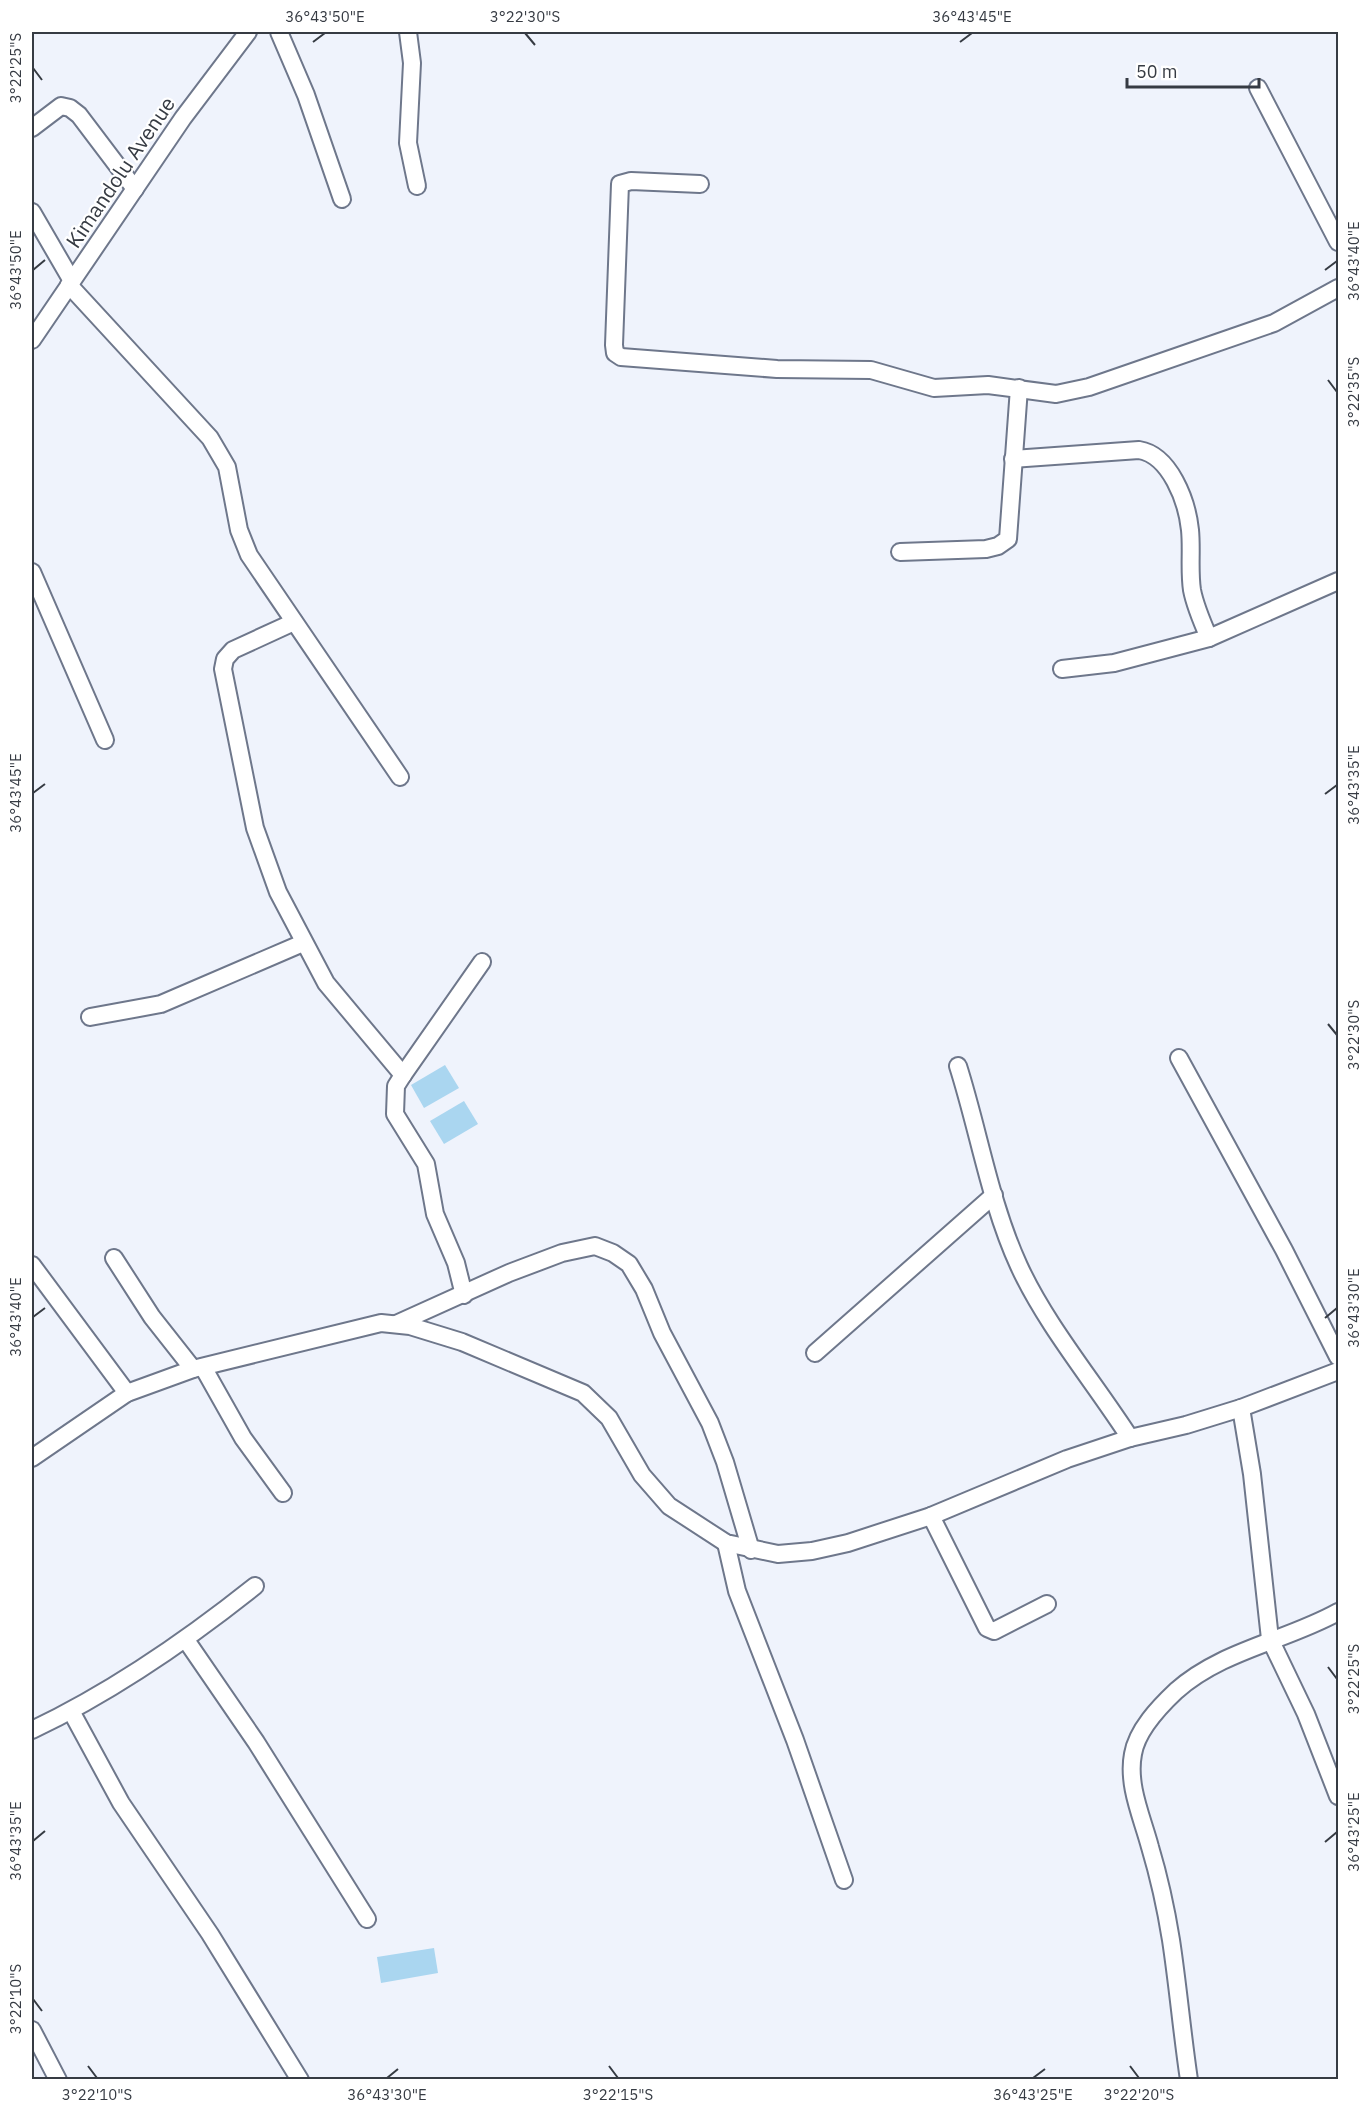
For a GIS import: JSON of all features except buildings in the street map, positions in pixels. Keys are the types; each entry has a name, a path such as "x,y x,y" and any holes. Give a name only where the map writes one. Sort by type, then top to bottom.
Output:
{"street":[{"name":"Kimandolu Avenue","path":"32,340 183,118 248,32"},
{"path":"279,32 294,64 342,199"},
{"path":"408,32 412,63 408,143 417,186"},
{"path":"1258,88 1338,242"},
{"path":"32,128 62,106 70,108 79,115 135,189"},
{"path":"700,184 632,181 620,184 614,345 615,353 621,357 777,369 871,370 934,388 988,385 1056,394 1089,387 1274,323 1338,288"},
{"path":"32,212 71,283 210,438 231,478 243,543 400,777"},
{"path":"900,552 986,549 1004,543 1008,539 1019,388"},
{"path":"1013,459 1139,450 1158,456 1167,468 1184,505 1190,527 1192,591 1209,638"},
{"path":"32,572 105,740"},
{"path":"1062,669 1123,661 1209,638 1338,581"},
{"path":"294,622 233,650 225,658 223,669 255,828 263,856 303,943 326,983 403,1075"},
{"path":"90,1017 160,1004 303,943"},
{"path":"464,1294 456,1263 435,1214 426,1164 395,1114 396,1086 482,962"},
{"path":"1179,1058 1284,1250 1338,1357"},
{"path":"958,1066 994,1195 1018,1264 1032,1294 1130,1438"},
{"path":"815,1353 994,1195"},
{"path":"395,1324 562,1252 595,1246 613,1253 629,1264 644,1289 662,1332 710,1423 725,1462 751,1550"},
{"path":"114,1258 152,1317 198,1368 243,1438 283,1493"},
{"path":"32,1265 127,1393"},
{"path":"32,1458 127,1393 198,1368 370,1326 395,1324 410,1326 462,1342 583,1393 609,1418 654,1491 669,1506 726,1543 778,1554 812,1551 848,1543 932,1516 1066,1459 1130,1438 1186,1425 1241,1408 1338,1371"},
{"path":"1241,1408 1252,1474 1270,1639 1305,1714 1338,1796"},
{"path":"932,1516 987,1628 994,1631 1047,1604"},
{"path":"726,1543 736,1591 795,1740 844,1880"},
{"path":"32,1730 71,1711 186,1640 255,1586"},
{"path":"1189,2079 1171,1940 1151,1849 1135,1795 1133,1752 1151,1717 1177,1691 1202,1672 1270,1639 1314,1625 1338,1612"},
{"path":"186,1640 263,1752 367,1919"},
{"path":"71,1711 121,1803 210,1934 300,2079"},
{"path":"32,2030 58,2079"}]}
